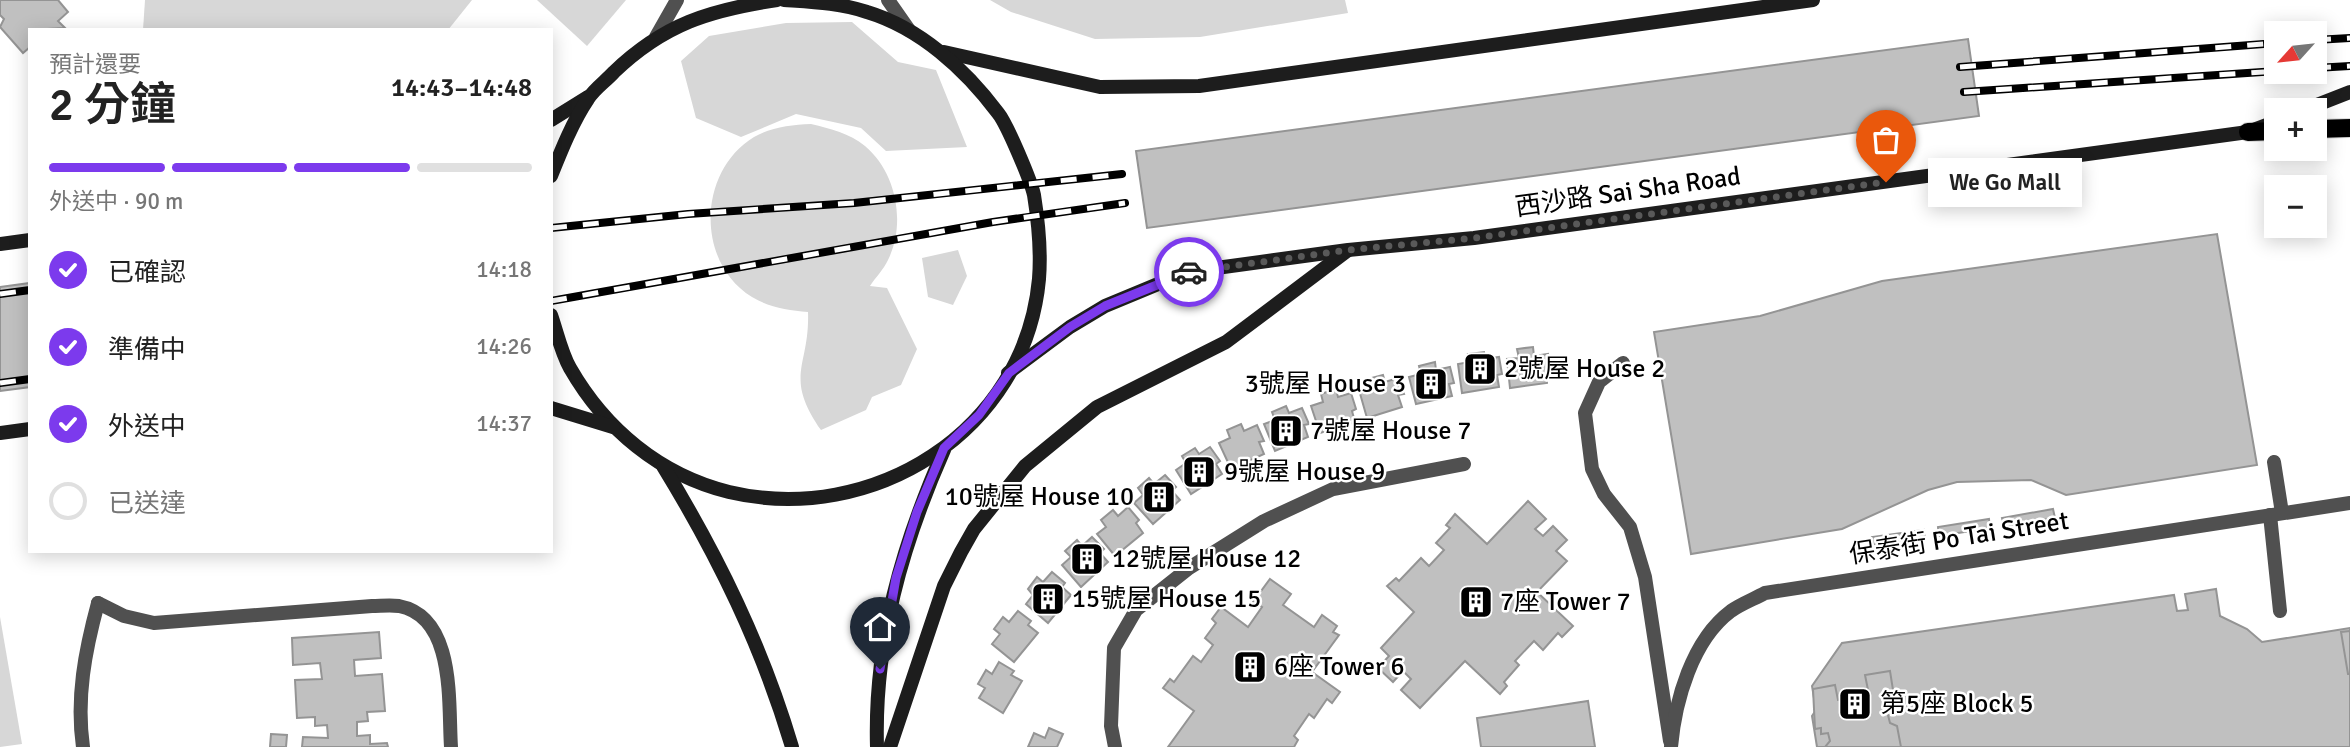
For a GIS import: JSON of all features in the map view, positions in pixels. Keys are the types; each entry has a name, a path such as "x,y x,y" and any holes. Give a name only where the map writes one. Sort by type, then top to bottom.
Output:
{"main road":[{"path":"553,119 588,97 656,37 693,18 729,7 777,0"},
{"path":"553,321 569,367 613,427 663,466 720,489 757,498 806,500 855,492 902,475 944,448 979,415 1009,373 1028,328 1039,278 1034,193 1000,115 942,52 909,30 869,12 829,3 784,0"},
{"path":"942,52 1100,87 1149,89 1199,86 1814,0"},
{"path":"2327,101 2350,92"},
{"path":"553,172 588,97"},
{"name":"西沙路 Sai Sha Road","path":"1009,373 1070,327 1094,313 1187,272 1348,250 1474,238 2248,132 2264,126"},
{"path":"2327,129 2350,128"},
{"path":"2248,132 2264,131"},
{"path":"0,244 28,240"},
{"path":"890,747 944,586 974,529 1025,466 1097,407 1226,342 1348,250"},
{"path":"553,409 613,427"},
{"path":"0,433 28,429"},
{"path":"877,747 876,715 883,646 896,578 917,512 944,448"},
{"path":"663,466 708,538 746,616 777,695 792,747"}],"street":[{"path":"656,37 677,0"},
{"path":"888,0 909,30"},
{"path":"1623,363 1599,382 1585,413 1592,469 1604,494 1630,527 1645,577 1671,747"},
{"path":"2274,462 2280,611"},
{"path":"1115,747 1111,726 1114,648 1136,610 1189,568 1264,521 1333,489 1464,464"},
{"name":"保泰街 Po Tai Street","path":"1671,747 1675,707 1704,639 1730,611 1765,593 2350,503"},
{"path":"83,747 81,685 87,644 98,603 124,616 154,623 401,606 426,620 443,645 450,747"}],"shaded area":[{"path":"145,0 472,0 450,28 143,28"},
{"path":"537,0 626,0 587,46"},
{"path":"990,0 1345,0 1348,13 1200,37 1095,39 1011,12"},
{"path":"852,22 898,62 936,70 967,147 886,151 861,128 796,114 741,137 696,118 681,61 709,36 786,23"},
{"path":"811,124 853,138 876,157 885,170 895,200 897,231 888,260 870,286 887,288 917,349 901,385 872,397 866,410 821,430 803,396 801,383 808,312 766,304 752,297 733,281 720,262 713,240 711,217 714,193 722,171 735,152 754,137 768,131"},
{"path":"958,250 967,276 953,305 928,297 922,258"},
{"path":"0,617 22,744 0,747"}],"building":[{"path":"0,0 58,0 68,12 58,21 65,28 28,28 28,49 23,53 0,27 4,19 0,15"},
{"path":"1968,39 1979,116 1147,228 1136,151"},
{"path":"2217,234 2257,465 2066,495 2031,480 1957,482 1928,490 1842,529 1691,554 1654,332 1760,316 1882,281"},
{"path":"28,283 28,387 0,391 0,287"},
{"path":"1533,347 1534,356 1548,354 1550,370 1546,371 1547,383 1510,388 1507,359 1519,358 1517,349"},
{"name":"2號屋 House 2","path":"1484,352 1485,359 1499,357 1502,374 1497,375 1499,387 1462,393 1458,364 1470,362 1468,354"},
{"name":"3號屋 House 3","path":"1435,362 1436,370 1450,367 1454,383 1449,384 1452,396 1416,404 1409,377 1421,374 1419,366"},
{"path":"1383,375 1385,382 1398,378 1404,394 1398,395 1402,407 1367,418 1359,390 1371,387 1368,379"},
{"path":"1336,389 1338,397 1351,393 1356,409 1352,411 1355,422 1320,433 1311,406 1323,402 1321,394"},
{"name":"7號屋 House 7","path":"1286,406 1289,413 1302,408 1309,424 1304,425 1308,437 1275,451 1264,424 1275,420 1272,412"},
{"path":"1241,424 1244,431 1257,425 1264,441 1259,442 1264,454 1231,469 1219,443 1230,438 1227,430"},
{"name":"9號屋 House 9","path":"1210,447 1220,461 1216,464 1222,474 1191,494 1176,470 1186,463 1182,456 1195,448 1199,454"},
{"name":"10號屋 House 10","path":"1165,475 1176,487 1172,491 1180,500 1153,524 1134,503 1143,495 1138,488 1149,478 1154,484"},
{"name":"7座 Tower 7","path":"1528,501 1546,519 1535,529 1543,536 1553,526 1567,540 1556,551 1567,561 1537,592 1573,626 1562,637 1558,633 1543,650 1534,641 1515,661 1519,665 1504,682 1507,686 1500,694 1465,661 1420,708 1401,690 1411,679 1403,671 1393,682 1378,668 1389,656 1381,648 1414,612 1387,586 1396,578 1399,581 1421,558 1429,566 1444,550 1436,543 1450,528 1446,525 1455,514 1487,544"},
{"path":"1128,507 1139,520 1136,523 1143,533 1115,556 1097,534 1106,527 1101,520 1113,510 1118,516"},
{"path":"2053,509 2055,518 2004,526 2002,518"},
{"path":"1989,519 1990,528 1939,536 1938,527"},
{"path":"1924,530 1925,538 1874,546 1872,537"},
{"name":"12號屋 House 12","path":"1092,537 1104,549 1100,553 1108,562 1081,587 1062,565 1071,557 1065,551 1077,540 1082,546"},
{"name":"15號屋 House 15","path":"1052,572 1065,583 1062,587 1071,595 1048,623 1026,604 1033,595 1028,589 1037,577 1043,582"},
{"name":"6座 Tower 6","path":"1270,579 1291,594 1283,605 1314,627 1322,615 1337,626 1333,632 1339,635 1312,672 1340,692 1332,703 1327,699 1314,718 1309,714 1294,736 1298,740 1294,747 1168,747 1194,711 1163,688 1170,679 1174,682 1193,656 1201,662 1213,645 1205,638 1216,623 1212,619 1221,607 1248,627 1262,607 1253,602"},
{"path":"2216,589 2220,616 2247,629 2262,642 2350,628 2350,747 1817,747 1812,716 1816,710 1812,686 1842,643 2174,595 2177,611 2188,610 2185,594"},
{"path":"1018,611 1031,621 1028,625 1038,633 1014,662 992,644 1000,634 994,629 1003,617 1009,622"},
{"path":"2350,631 2350,674 2348,674 2341,632"},
{"path":"379,632 381,658 354,660 355,676 382,674 385,711 367,712 368,721 357,722 357,736 370,735 370,744 387,743 388,747 302,747 303,737 328,738 327,725 315,726 315,717 297,718 295,680 322,679 320,663 293,665 292,638"},
{"path":"999,662 1014,671 1011,675 1022,681 1003,713 979,698 985,688 978,684 986,670 992,674"},
{"name":"第5座 Block 5","path":"1890,671 1896,709 1892,710 1893,714 1888,715 1890,723 1897,726 1901,747 1825,747 1830,741 1828,733 1821,734 1821,728 1815,729 1813,689 1835,685 1838,700 1846,699 1845,695 1868,690 1865,675"},
{"path":"1588,701 1595,747 1481,747 1477,718"},
{"path":"1049,728 1063,734 1057,747 1028,747 1034,733 1045,738"},
{"path":"271,734 287,735 286,747 270,747"}],"railway":[{"path":"2328,39 2350,38"},
{"path":"1960,67 2264,44"},
{"path":"2328,67 2350,66"},
{"path":"1964,92 2264,72"},
{"path":"553,228 688,214 854,203 1122,174"},
{"path":"553,301 993,222 1125,203"},
{"path":"0,294 28,290"},
{"path":"0,383 28,379"}],"way so far":[{"path":"1189,272 1348,250 1474,238 1886,182"}],"place":[{"name":"We Go Mall","path":"1886,182"},
{"name":"2號屋 House 2","path":"1480,369"},
{"name":"3號屋 House 3","path":"1431,384"},
{"name":"7號屋 House 7","path":"1286,431"},
{"name":"9號屋 House 9","path":"1199,472"},
{"name":"10號屋 House 10","path":"1159,497"},
{"name":"12號屋 House 12","path":"1087,559"},
{"name":"15號屋 House 15","path":"1048,599"},
{"name":"7座 Tower 7","path":"1476,602"},
{"name":"6座 Tower 6","path":"1250,667"},
{"name":"第5座 Block 5","path":"1855,704"}],"route":[{"path":"880,669 896,578 917,512 944,448 979,415 1009,373 1070,327 1105,306 1189,272"}]}
